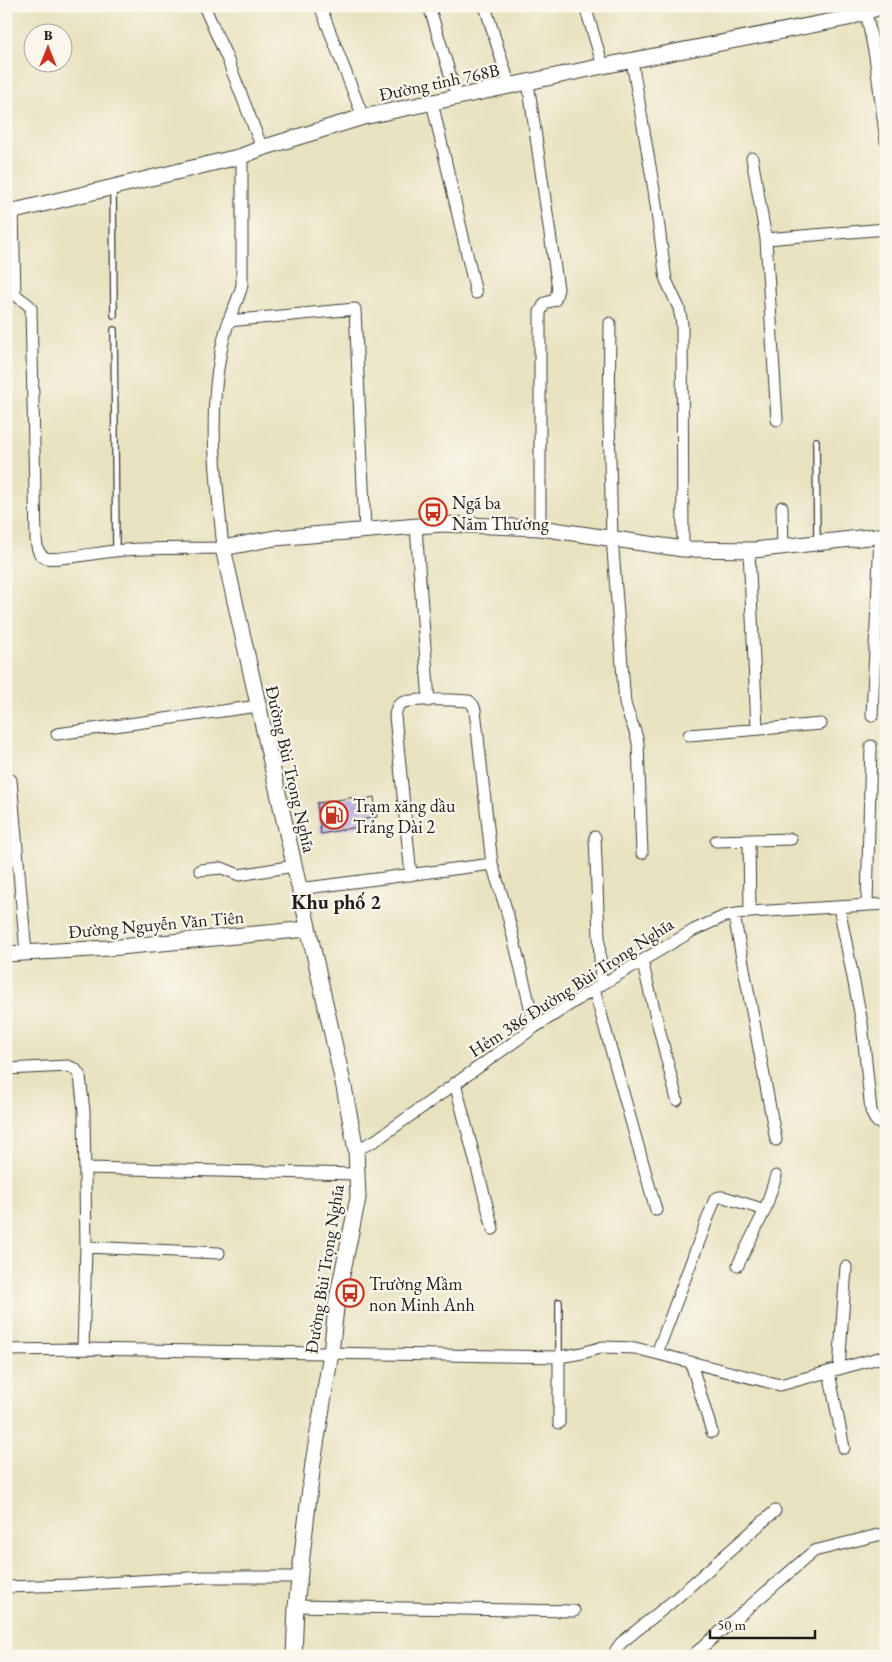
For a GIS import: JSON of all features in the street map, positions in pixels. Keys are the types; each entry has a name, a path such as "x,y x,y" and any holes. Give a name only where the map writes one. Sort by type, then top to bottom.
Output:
{"street":[{"path":"204,6 227,58 262,148"},
{"path":"320,6 363,117"},
{"path":"429,6 457,97"},
{"path":"485,6 510,87"},
{"path":"585,6 603,66"},
{"name":"Đường tỉnh 768B","path":"10,212 242,156 363,117 632,61 847,12 866,12 883,6"},
{"path":"866,12 875,56 886,141"},
{"path":"632,61 654,190 666,280 679,308 682,324 683,549"},
{"path":"528,82 558,290 555,300 545,303 540,312 540,528"},
{"path":"432,102 476,293"},
{"path":"223,548 213,424 214,394 228,321 240,294 242,284 242,156"},
{"path":"752,158 766,239 777,420"},
{"path":"10,212 16,294 20,300 28,303 31,308 37,548 40,554 46,558 116,550 223,548 275,538 442,524 540,528 683,549 749,550 883,536 872,716"},
{"path":"766,239 886,229"},
{"path":"228,321 355,309 365,530"},
{"path":"610,323 609,420 612,538 625,703 628,715 636,729 638,743 642,853"},
{"path":"782,507 783,547"},
{"path":"416,526 429,701"},
{"name":"Đường Bùi Trọng Nghĩa","path":"223,548 344,1087 356,1150 358,1198 337,1299 331,1353 313,1463 296,1606 294,1656"},
{"path":"749,550 757,728"},
{"path":"411,875 395,716 397,708 402,703 469,701 474,704 492,864 507,912 535,1027"},
{"path":"57,734 258,706"},
{"path":"689,735 821,724"},
{"path":"867,905 871,746"},
{"path":"11,780 26,953"},
{"path":"595,837 598,987 656,1210"},
{"path":"716,841 791,839"},
{"path":"749,840 750,912"},
{"path":"299,890 492,864"},
{"path":"200,870 222,868 239,875 294,866"},
{"name":"Hẻm 386 Đường Bùi Trọng Nghĩa","path":"356,1150 376,1140 535,1027 694,930 725,916 750,912 886,904"},
{"path":"839,907 862,1023 871,1111 874,1119 884,1125"},
{"path":"734,915 776,1140"},
{"name":"Đường Nguyễn Văn Tiên","path":"6,954 109,948 308,929"},
{"path":"642,961 676,1100"},
{"path":"6,1069 68,1066 75,1069 80,1076 83,1094 86,1247 83,1349"},
{"path":"455,1083 493,1229"},
{"path":"85,1168 357,1174"},
{"path":"738,1265 765,1210 776,1176"},
{"path":"657,1354 716,1199 724,1197 765,1210"},
{"path":"86,1247 219,1253"},
{"path":"844,1448 834,1370 846,1267"},
{"path":"6,1350 83,1349 559,1357 603,1347 635,1348 780,1385 886,1356"},
{"path":"559,1357 559,1423"},
{"path":"691,1363 712,1432"},
{"path":"615,1656 616,1650 621,1643 673,1601 775,1511"},
{"path":"692,1656 814,1551 886,1533"},
{"path":"6,1587 205,1577 299,1577"},
{"path":"296,1606 574,1611"}],"lane":[{"path":"113,187 114,315"},
{"path":"114,330 116,550"},
{"path":"816,441 817,543"},
{"path":"559,1302 559,1357"}],"building":[{"path":"356,797 357,801 374,797 377,817 361,820 362,826 321,834 317,803"}],"place":[{"name":"Ngã ba Năm Thưởng","path":"433,512"},
{"name":"Trạm xăng dầu Trảng Dài 2","path":"334,815"},
{"name":"Trường Mầm non Minh Anh","path":"350,1293"}],"district":[{"name":"Khu phố 2","path":"336,902"}]}
